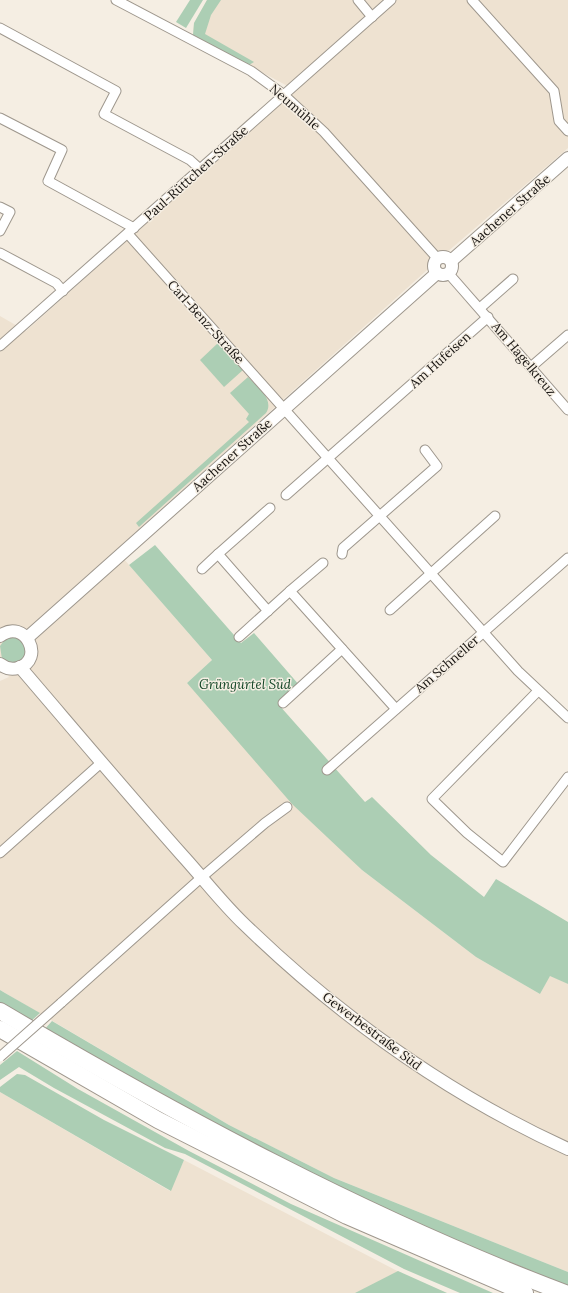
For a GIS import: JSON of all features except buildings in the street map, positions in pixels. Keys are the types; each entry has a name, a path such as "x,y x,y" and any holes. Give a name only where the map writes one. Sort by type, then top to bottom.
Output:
{"highway":[{"path":"0,1011 74,1056 148,1097 355,1204 467,1254 565,1293"},
{"path":"0,1029 158,1120 340,1213 525,1293"}],"main road":[{"name":"Aachener Straße","path":"451,261 568,158"},
{"path":"443,257 451,261 452,269 449,274 443,276 437,273 434,265 438,259 443,257"},
{"name":"Aachener Straße","path":"27,638 437,273"},
{"path":"0,636 7,632 16,631 27,638 30,642 31,653 29,660 20,667 11,669 1,666"},
{"name":"Gewerbestraße Süd","path":"20,667 101,763 244,924 342,1011 388,1046 439,1080 507,1119 568,1148"}],"street":[{"name":"Neumühle","path":"116,0 127,3 251,71 284,95 324,132 438,259"},
{"path":"358,0 372,17"},
{"name":"Paul-Rüttchen-Straße","path":"0,346 392,0"},
{"path":"472,0 554,91 558,118 568,131"},
{"path":"0,28 116,91 104,114 190,160 200,169"},
{"name":"Carl-Benz-Straße","path":"0,118 62,150 48,181 131,231 284,409 431,573 538,692 568,718"},
{"path":"0,207 10,212 0,231"},
{"path":"0,253 56,283 63,291"},
{"name":"Am Hagelkreuz","path":"449,274 568,410"},
{"path":"480,308 513,279"},
{"name":"Am Hufeisen","path":"286,495 488,317"},
{"path":"531,367 568,336"},
{"path":"342,554 343,548 437,466 425,450"},
{"path":"202,569 270,508"},
{"path":"390,610 495,516"},
{"path":"218,554 268,611"},
{"name":"Am Schneller","path":"327,770 568,558"},
{"path":"239,637 290,591 324,563"},
{"path":"290,591 396,709"},
{"path":"282,703 342,649"},
{"path":"538,692 432,799 467,833 503,862 568,777"},
{"path":"0,852 101,763"},
{"path":"0,1056 265,823 287,807"}],"shaded area":[{"path":"207,0 568,0 568,148 446,253 116,550 212,660 187,683 362,870 476,957 540,994 550,975 568,984 568,1272 334,1178 229,1125 0,990 0,681 9,677 0,665 0,316 26,331 295,90 193,35 194,23"},
{"path":"0,1092 170,1191 184,1160 405,1275 447,1293 0,1293"}],"green space":[{"path":"190,0 203,0 186,28 176,22"},
{"path":"207,0 221,0 211,15 205,34 254,62 249,65 193,35 194,23"},
{"path":"218,343 243,370 224,387 200,360"},
{"path":"248,377 260,389 266,398 268,408 266,413 139,527 136,523 249,422 246,419 249,414 230,393"},
{"name":"Grüngürtel Süd","path":"155,545 241,643 254,633 300,686 279,705 365,802 372,797 431,855 484,897 496,879 568,922 568,984 550,976 540,994 476,957 362,870 292,804 187,683 212,660 129,565"},
{"path":"14,636 25,642 26,657 12,665 2,659 0,646 6,638"},
{"path":"0,990 40,1013 30,1022 0,1003"},
{"path":"52,1021 229,1125 334,1178 568,1272 568,1286 456,1240 286,1165 44,1030"},
{"path":"17,1051 78,1089 189,1151 291,1204 493,1293 460,1293 404,1269 185,1154 165,1148 54,1088 19,1067 0,1080 0,1065"},
{"path":"17,1074 25,1075 104,1120 184,1160 171,1191 0,1092 0,1087"},
{"path":"398,1271 447,1293 355,1293"}]}
